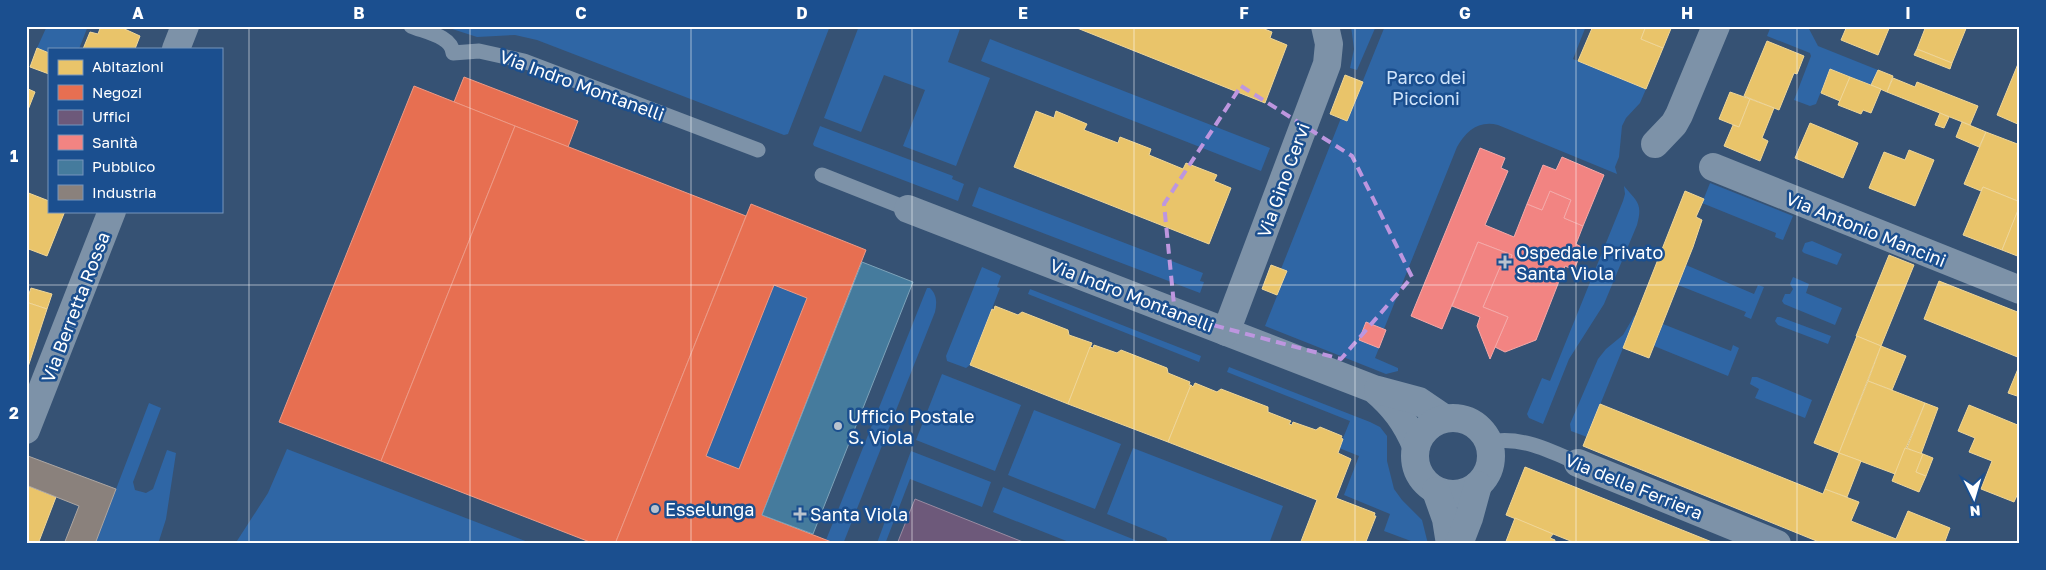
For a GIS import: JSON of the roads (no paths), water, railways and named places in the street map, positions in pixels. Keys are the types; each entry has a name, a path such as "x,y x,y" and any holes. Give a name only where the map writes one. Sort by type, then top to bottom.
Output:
{"street":[{"path":"176,48 185,26"},
{"name":"Via Gino Cervi","path":"1226,332 1327,64 1329,44 1325,26"},
{"path":"1655,144 1674,124 1679,115 1716,26"},
{"name":"Via Antonio Mancini","path":"1713,167 2020,290"},
{"name":"Via Indro Montanelli","path":"908,209 1374,389 1398,412 1410,430 1416,446"},
{"name":"Via Berretta Rossa","path":"26,430 112,212"},
{"path":"1374,389 1419,401 1444,418"},
{"path":"1453,417 1471,422 1478,427 1489,442 1491,453 1490,465 1486,476 1478,485 1468,491 1456,494 1436,490 1428,486 1415,464 1416,446 1419,436 1434,422 1444,418 1453,417"},
{"name":"Via della Ferriera","path":"1578,463 1777,544"},
{"path":"1459,544 1469,518 1478,485"},
{"path":"1436,490 1446,519 1450,544"}],"lane":[{"name":"Via Indro Montanelli","path":"411,26 447,41 451,44 453,53 479,51 524,61 758,150"},
{"name":"Via Indro Montanelli","path":"822,175 908,209"},
{"name":"Via della Ferriera","path":"1489,442 1507,439 1519,440 1578,463"}],"place":[{"name":"Ospedale Privato Santa Viola","path":"1505,262"},
{"name":"Ufficio Postale S. Viola","path":"838,426"},
{"name":"Esselunga","path":"655,509"},
{"name":"Santa Viola","path":"800,514"}],"park label":[{"name":"Parco dei Piccioni","path":"1426,87"}]}
